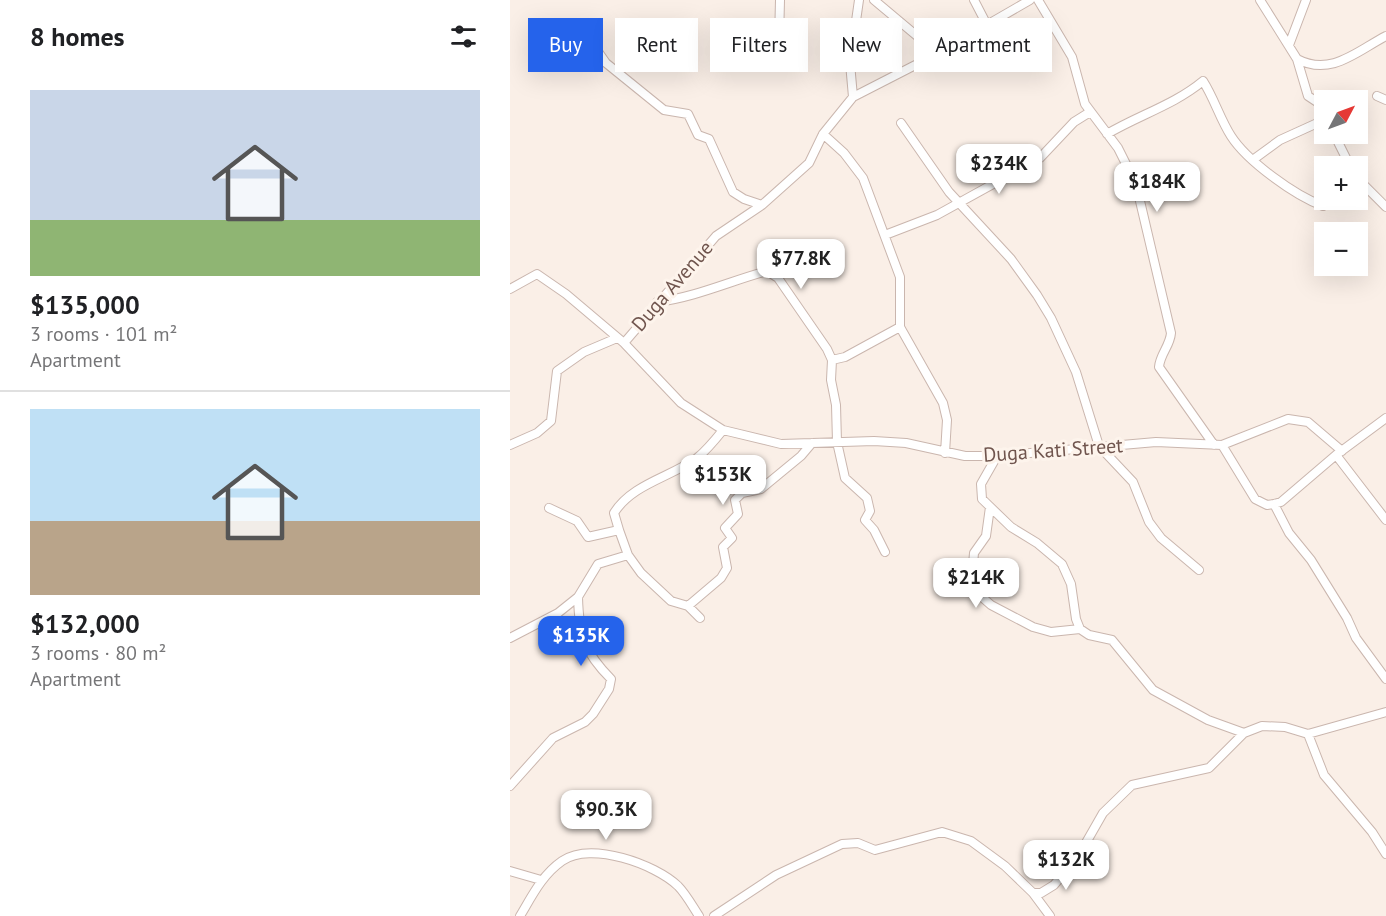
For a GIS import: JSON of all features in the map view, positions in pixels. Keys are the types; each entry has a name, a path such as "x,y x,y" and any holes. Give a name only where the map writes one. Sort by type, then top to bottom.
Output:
{"street":[{"path":"780,0 780,18"},
{"path":"853,97 850,63 859,0"},
{"path":"874,0 914,34"},
{"path":"974,0 983,18"},
{"name":"Duga Avenue","path":"999,18 1030,0"},
{"path":"1038,0 1072,57 1085,104 1118,148 1136,184 1150,234 1171,333 1170,343 1160,359 1159,367 1256,499 1267,505 1287,498 1339,453 1386,418"},
{"path":"1260,0 1297,58 1308,96 1314,100"},
{"path":"1289,45 1306,0"},
{"path":"1297,58 1305,63 1319,65 1347,60 1386,36"},
{"path":"603,59 664,110 688,114 698,135 709,140 733,192 762,205"},
{"name":"Duga Avenue","path":"510,289 537,274 567,294 620,340 716,236 762,205 809,163 823,134 853,97 914,66"},
{"path":"1107,134 1128,121 1168,105 1203,81 1230,136 1294,192 1314,202"},
{"path":"1377,96 1386,100"},
{"path":"885,235 910,228 1040,158 1074,122 1090,112"},
{"path":"901,123 948,192 1011,259 1051,318 1077,372 1099,446 1133,482 1149,522 1161,538 1199,570"},
{"path":"1254,159 1280,140 1314,125"},
{"path":"823,134 844,153 863,178 885,235 900,277 900,327 943,403 947,420 945,453"},
{"path":"1368,190 1386,207"},
{"path":"657,302 686,298 720,284 767,271 778,278 828,349 832,360 831,380 836,405 837,442 845,478 867,498 870,511 865,520 874,530 885,552"},
{"path":"832,360 845,357 900,327"},
{"path":"510,445 537,433 551,421 557,371 584,352 620,340"},
{"name":"Duga Kati Street","path":"620,340 681,403 723,430 781,444 906,443 945,453 997,456 1156,442 1218,445"},
{"path":"1218,445 1288,419 1308,422 1339,453 1386,520"},
{"path":"700,618 688,606 671,601 641,573 628,555 614,513 619,505 656,479 695,460 723,430"},
{"path":"688,606 721,578 727,568 723,547 732,538 725,528 738,514 735,500 742,493 761,489 801,456 812,443"},
{"path":"997,456 981,484 982,499 1011,527 1037,543 1062,564 1071,584 1076,619 1080,629 1089,635 1112,640 1152,690 1208,720 1244,733"},
{"path":"1274,504 1289,533 1311,560 1347,618 1356,638 1386,679"},
{"path":"990,507 986,536 974,553 972,576 975,591 991,605 1033,627 1051,632 1080,629"},
{"path":"549,508 577,521 588,537 619,530"},
{"path":"510,638 558,613 578,597 598,564 628,555"},
{"path":"510,786 553,738 585,722 609,689 611,679 592,660 586,650 582,637 578,597"},
{"path":"1033,893 1041,893 1054,885 1079,855 1102,813 1132,785 1209,768 1244,733 1262,726 1285,727 1308,734 1386,712"},
{"path":"1308,734 1324,775 1372,832 1386,854"},
{"path":"714,916 776,875 842,844 858,843 875,850 942,832 971,841 1005,866 1033,893 1050,916"},
{"path":"520,916 542,880 564,860 587,854 608,854 665,876 679,886 699,916"},
{"path":"510,871 542,880"}]}
